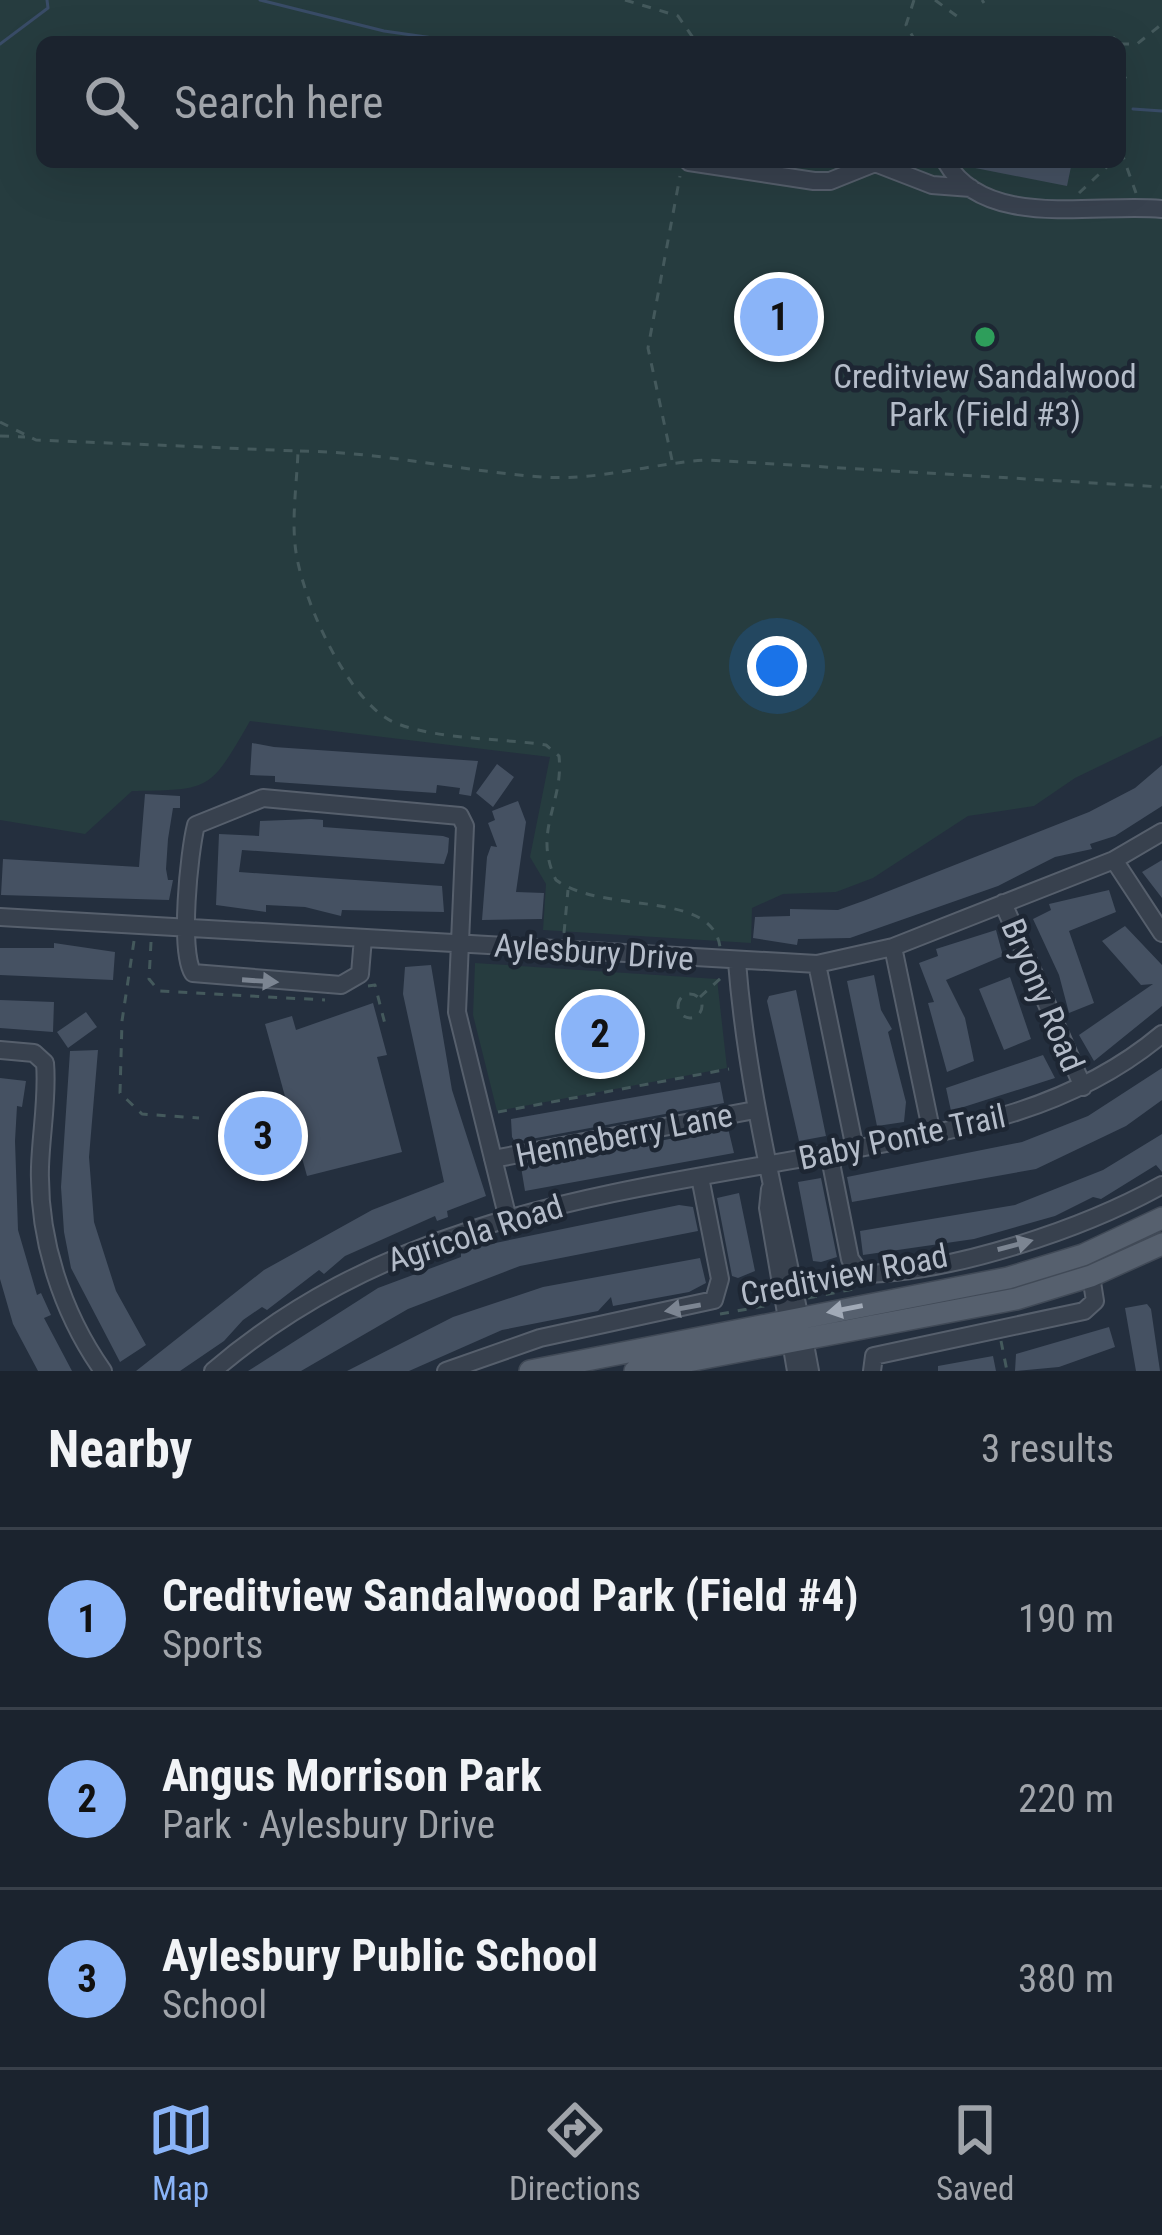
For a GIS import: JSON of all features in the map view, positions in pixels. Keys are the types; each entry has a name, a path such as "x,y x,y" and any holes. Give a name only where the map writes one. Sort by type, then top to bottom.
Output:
{"main road":[{"name":"Creditview Road","path":"530,1371 796,1330 1037,1270 1162,1218"},
{"name":"Creditview Road","path":"634,1371 716,1364 796,1330 868,1328 1016,1299 1091,1276 1162,1244"}],"street":[{"path":"724,168 814,182 862,168"},
{"path":"888,168 932,185 970,188 1000,201 1162,209"},
{"path":"952,168 970,188"},
{"path":"363,938 362,968 349,983 193,974 187,962 187,926 196,825 208,816 263,799 460,816 465,826 457,1012 506,1215"},
{"name":"Aylesbury Drive","path":"0,917 817,964 893,947 1114,860 1162,832"},
{"path":"1114,860 1162,933"},
{"name":"Bryony Road","path":"1003,903 1083,1087"},
{"path":"893,947 932,1134"},
{"path":"737,962 754,1110 771,1189 768,1208 810,1371"},
{"path":"817,964 854,1148"},
{"name":"Baby Ponte Trail","path":"766,1165 1031,1110 1083,1087 1162,1034"},
{"path":"0,1050 34,1053 45,1063 39,1177 45,1232 66,1303 103,1371"},
{"name":"Henneberry Lane","path":"493,1160 754,1110"},
{"path":"830,1153 850,1258 861,1274 1022,1244 1096,1218 1162,1185"},
{"name":"Agricola Road","path":"213,1371 278,1321 348,1279 431,1240 506,1215 766,1165"},
{"path":"446,1371 540,1338 714,1300 720,1279 700,1177"},
{"path":"868,1328 873,1364 1089,1308 1096,1293 1091,1276"},
{"path":"796,1330 796,1371"}],"path":[{"path":"626,0 678,16 692,36"},
{"path":"913,36 906,22 914,0"},
{"path":"934,0 958,17"},
{"path":"1126,43 1138,46 1162,24"},
{"path":"1126,76 1131,71"},
{"path":"673,462 648,347 685,168"},
{"path":"1054,207 1099,179 1107,168"},
{"path":"1126,168 1140,206"},
{"path":"0,422 27,437"},
{"path":"0,436 298,451 544,477 639,473 673,462 1162,487"},
{"path":"298,451 295,545 308,597 339,662 376,713 401,725 546,745 559,756 543,846 556,880 568,889 621,905 691,909 711,924 720,949"},
{"path":"564,933 568,889"},
{"path":"134,941 122,1021 120,1093 142,1114 199,1118"},
{"path":"699,998 684,995 680,1013 698,1016 699,998 721,978"},
{"path":"358,988 375,985 386,1028"},
{"path":"496,1112 729,1069"},
{"path":"999,1333 1006,1371"}],"green space":[{"path":"0,0 1162,0 1162,736 1075,778 1034,806 968,816 873,878 836,892 783,894 752,908 751,943 543,930 546,884 530,857 550,757 250,721 226,761 206,782 179,789 132,791 85,834 0,820"},
{"path":"475,963 717,979 727,1068 497,1111 473,1015"}],"building":[{"path":"975,168 1071,168 1067,186"},
{"path":"252,743 478,761 471,796 459,794 460,788 437,785 436,793 275,782 275,776 250,775"},
{"path":"497,764 514,777 493,807 476,793"},
{"path":"1162,765 1162,806 1115,836 1090,844 1092,849 1055,857 998,886 850,938 798,939 797,945 753,938 755,917 790,916 790,909 838,910 866,900 1089,812 1135,788"},
{"path":"145,794 180,796 168,839 166,869 168,880 173,880 169,900 1,895 3,859 139,867"},
{"path":"518,801 526,822 516,892 544,893 542,919 482,920 487,857 491,846 497,847 488,823 495,820 492,811"},
{"path":"323,820 323,827 443,836 449,838 448,852 444,864 242,850 239,872 442,886 444,912 342,910 341,916 305,907 266,905 266,912 216,905 219,834 259,836 260,821"},
{"path":"1162,860 1162,898 1142,872"},
{"path":"1109,890 1116,912 1069,931 1094,1003 1069,1013 1059,975 1033,919 1051,910 1049,904"},
{"path":"1125,926 1162,965 1162,1006 1094,1061 1079,1035 1153,984 1141,985 1102,941"},
{"path":"996,930 1003,956 946,980 965,1018 974,1061 947,1072 928,1003 934,1002 919,963 938,956 936,949"},
{"path":"54,943 115,952 113,980 0,975 0,948 54,948"},
{"path":"431,965 452,1090 486,1196 447,1211 448,1217 437,1221 435,1216 345,1256 324,1274 319,1270 267,1310 262,1307 243,1320 224,1341 180,1371 136,1371 264,1270 372,1210 444,1182 403,994 405,967"},
{"path":"874,975 881,1010 892,1029 888,1032 906,1102 904,1122 877,1126 847,981"},
{"path":"1010,977 1031,1039 1004,1050 979,989"},
{"path":"796,990 826,1136 799,1141 767,1001 769,996"},
{"path":"0,1000 54,1002 53,1032 0,1028"},
{"path":"373,1003 387,1055 377,1057 402,1152 307,1176 265,1024 292,1016 296,1030"},
{"path":"86,1012 97,1027 68,1048 57,1032"},
{"path":"98,1050 89,1157 94,1222 116,1291 146,1345 120,1362 71,1268 64,1232 61,1187 70,1051"},
{"path":"1043,1055 1055,1078 951,1111 946,1088"},
{"path":"1162,1068 1162,1100 1126,1126 1036,1169 852,1202 847,1177 1022,1142 1088,1116"},
{"path":"0,1078 26,1081 22,1107 17,1106 15,1141 18,1230 37,1295 41,1293 51,1315 44,1318 72,1371 38,1371 13,1324 0,1279"},
{"path":"720,1082 724,1103 515,1142 512,1137 511,1119"},
{"path":"728,1128 734,1153 525,1191 521,1167"},
{"path":"1162,1134 1162,1172 1156,1165 1101,1199 1093,1197 1055,1216 974,1239 863,1255 860,1231 1015,1205 1103,1170"},
{"path":"821,1178 837,1257 821,1262 813,1261 798,1182"},
{"path":"739,1193 755,1271 738,1278 732,1276 717,1198"},
{"path":"679,1205 693,1207 698,1231 520,1266 408,1309 301,1371 248,1371 378,1288 461,1257 461,1250"},
{"path":"700,1258 706,1283 689,1292 613,1306 611,1297 598,1311 502,1330 409,1371 347,1371 453,1317 543,1287"},
{"path":"1147,1304 1160,1371 1136,1371 1125,1308"},
{"path":"1109,1327 1115,1347 1059,1367 1015,1371 1016,1354"},
{"path":"993,1356 996,1371 938,1371 938,1366"}],"waterway":[{"path":"0,44 48,8 47,0"},
{"path":"260,0 419,36"},
{"path":"1133,109 1162,111"}],"place":[{"name":"Creditview Sandalwood Park (Field #4)","path":"779,317"},
{"name":"Creditview Sandalwood Park (Field #3)","path":"985,337"},
{"name":"Angus Morrison Park","path":"600,1034"},
{"name":"Aylesbury Public School","path":"263,1136"}]}
